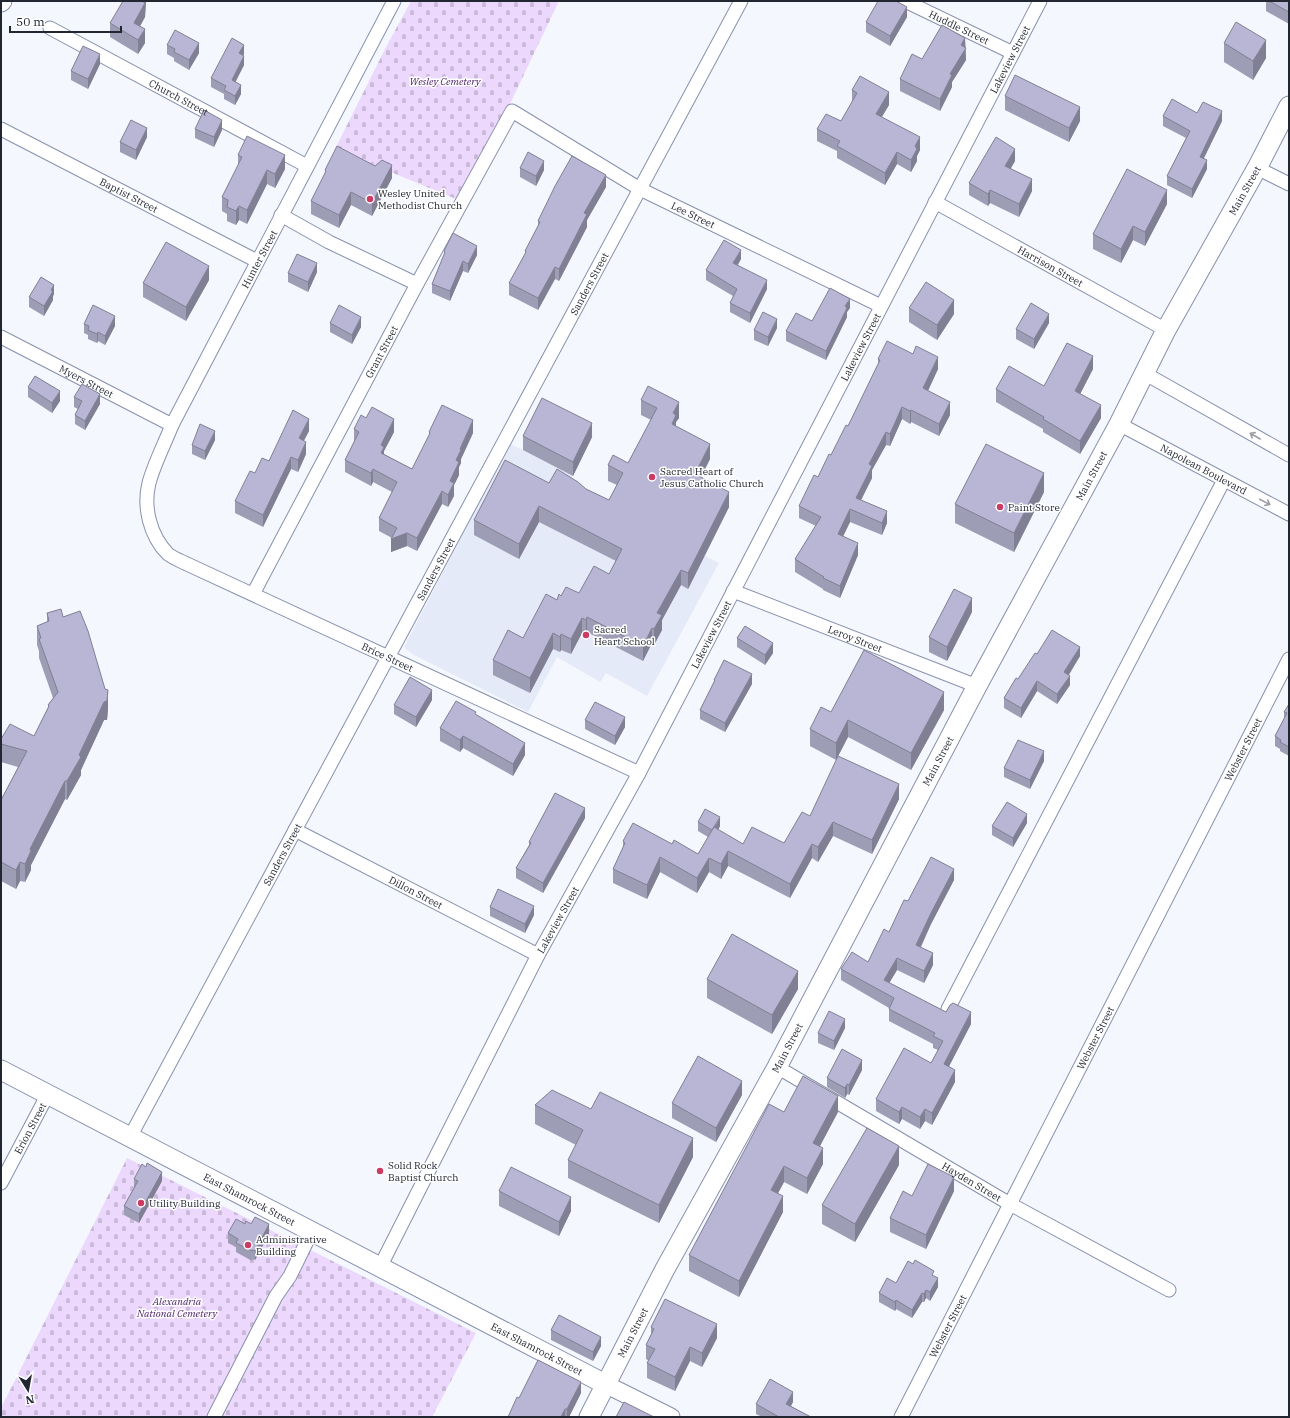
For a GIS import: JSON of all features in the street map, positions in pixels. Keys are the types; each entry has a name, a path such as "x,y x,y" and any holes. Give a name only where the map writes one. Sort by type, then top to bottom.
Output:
{"main road":[{"name":"Main Street","path":"588,1417 665,1269 777,1066 977,686 1119,424 1166,330 1257,168 1289,106"},
{"name":"East Shamrock Street","path":"1,1070 605,1384"}],"street":[{"name":"Sanders Street","path":"130,1137 741,1"},
{"name":"Huddle Street","path":"905,1 1013,54"},
{"name":"Lakeview Street","path":"380,1267 538,955 639,774 733,590 1040,1"},
{"name":"Hunter Street","path":"150,524 147,509 149,483 172,425 307,166 390,2"},
{"name":"Church Street","path":"50,28 307,166"},
{"name":"Lee Street","path":"512,111 640,189 881,306"},
{"name":"Grant Street","path":"253,594 417,284 512,111"},
{"name":"Baptist Street","path":"1,129 257,261"},
{"path":"1257,168 1289,184"},
{"name":"Harrison Street","path":"936,202 1166,330"},
{"path":"281,215 329,242 417,284"},
{"name":"Myers Street","path":"1,337 172,425"},
{"path":"1144,373 1289,455"},
{"name":"Napolean Boulevard","path":"1119,424 1289,514"},
{"path":"948,1009 1224,480"},
{"name":"Brice Street","path":"150,524 156,539 169,554 187,564 639,774"},
{"name":"Leroy Street","path":"733,590 977,686"},
{"name":"Webster Street","path":"901,1417 1289,659"},
{"name":"Dillon Street","path":"295,830 538,955"},
{"name":"Hayden Street","path":"777,1066 1010,1204 1169,1290"},
{"name":"Erion Street","path":"1,1183 48,1094"},
{"path":"214,1417 276,1296 290,1276 312,1231"},
{"path":"605,1384 671,1417"}],"shaded area":[{"path":"589,434 593,436 568,485 719,563 647,696 606,673 600,682 557,657 528,712 412,654 404,647 510,444 523,450"}],"green space":[{"name":"Wesley Cemetery","path":"411,1 559,1 508,108 456,199 335,149 385,49"},
{"name":"Alexandria National Cemetery","path":"127,1158 476,1333 432,1417 1,1417 1,1408"}],"building":[{"path":"123,1 142,1 145,3 134,23 145,29 138,40 110,23"},
{"path":"878,1 896,1 907,7 890,36 866,22"},
{"path":"1269,1 1289,1 1289,12"},
{"path":"1236,22 1266,40 1253,61 1224,43"},
{"path":"942,25 965,38 961,45 966,48 950,74 952,75 940,99 900,79 912,54 922,59"},
{"path":"175,30 199,43 189,60 174,52 175,49 167,45"},
{"path":"232,38 244,45 239,53 244,56 232,80 241,85 235,96 224,90 226,86 211,78"},
{"path":"83,46 100,54 88,79 71,71"},
{"path":"1015,75 1080,107 1069,128 1005,96"},
{"path":"860,76 889,92 876,114 920,137 915,146 917,149 911,160 897,152 885,173 837,146 840,141 817,129 826,114 841,121 857,93 852,90"},
{"path":"1172,99 1197,113 1203,102 1222,111 1200,157 1207,160 1192,189 1167,176 1190,131 1163,116"},
{"path":"204,110 222,120 214,137 195,129"},
{"path":"131,120 147,128 136,150 120,142"},
{"path":"247,136 285,155 275,174 267,170 247,210 239,206 236,211 227,207 228,200 222,197 242,157 238,155"},
{"path":"996,137 1015,149 1005,166 1032,179 1019,204 990,190 988,194 969,183"},
{"path":"337,146 375,166 382,160 392,165 372,203 351,192 339,215 311,201"},
{"path":"528,152 544,161 536,176 520,168"},
{"path":"572,156 606,175 584,213 587,214 559,269 555,267 538,298 509,283 526,252 525,251 540,222 538,221 555,186"},
{"path":"1127,169 1167,190 1145,232 1133,226 1121,249 1093,234"},
{"path":"453,233 477,246 468,264 463,261 450,291 432,284 445,252 444,251"},
{"path":"724,240 741,250 733,263 767,280 750,313 730,303 737,289 706,270"},
{"path":"166,242 209,266 186,307 143,283"},
{"path":"297,254 317,263 308,282 288,273"},
{"path":"41,277 54,285 51,290 53,291 44,306 29,297"},
{"path":"926,282 954,300 937,325 909,308"},
{"path":"830,288 850,299 845,306 847,308 826,351 786,331 796,313 812,321"},
{"path":"1031,303 1049,314 1034,339 1016,329"},
{"path":"93,305 115,316 105,336 98,332 97,334 88,330 89,326 84,324"},
{"path":"339,305 361,317 352,335 330,323"},
{"path":"763,312 777,319 768,337 754,330"},
{"path":"887,341 913,354 916,346 938,357 923,388 950,402 939,424 902,407 890,434 886,432 869,464 872,466 856,498 887,511 882,523 850,509 838,534 858,543 840,586 823,578 824,577 795,559 821,517 799,506 814,475 818,477 829,454 831,455 846,425 848,426 880,360 878,359"},
{"path":"1067,343 1093,356 1075,391 1101,405 1080,441 1043,419 1044,417 996,389 1009,366 1044,386"},
{"path":"35,376 60,391 52,403 28,387"},
{"path":"82,384 100,394 85,421 75,415 82,401 74,397"},
{"path":"648,386 679,402 673,413 676,415 672,424 710,444 695,474 729,492 688,573 681,570 657,613 662,615 654,629 652,628 643,646 587,617 586,620 582,618 571,639 561,634 560,637 553,633 530,678 493,660 508,630 523,638 546,594 557,600 559,594 561,596 566,587 579,593 594,566 609,574 622,549 539,506 519,544 474,520 505,460 549,483 557,469 578,482 586,489 609,500 623,473 608,465 613,455 628,463 657,408 641,400"},
{"path":"542,398 592,423 573,462 523,436"},
{"path":"442,405 473,420 456,460 459,462 450,481 454,483 448,495 442,491 417,538 407,533 391,539 397,528 379,518 397,482 373,469 371,473 345,460 359,432 354,429 361,415 366,418 372,407 394,419 381,445 384,447 381,453 412,469"},
{"path":"293,410 309,419 299,438 306,442 298,460 291,457 263,515 235,501 250,471 255,473 262,458 269,461"},
{"path":"200,424 215,431 205,451 192,445"},
{"name":"Paint Store","path":"986,444 1044,473 1014,533 955,504"},
{"path":"954,589 972,598 947,647 929,637"},
{"path":"61,609 63,617 80,611 88,631 105,689 108,690 107,701 104,702 79,755 81,757 67,781 65,781 30,849 31,851 25,864 20,862 16,870 1,862 1,800 27,751 1,744 1,739 10,724 34,736 49,706 48,705 58,692 39,639 41,638 37,626 49,621 47,613"},
{"path":"745,626 773,643 765,655 737,638"},
{"path":"1052,630 1080,647 1064,672 1070,676 1057,694 1037,681 1021,708 1004,698 1016,678 1018,679 1035,653 1037,654"},
{"path":"864,650 944,692 911,753 848,720 836,743 810,729 821,707 831,712"},
{"path":"724,660 752,674 725,723 700,710"},
{"path":"410,677 432,690 416,717 394,705"},
{"path":"456,701 476,712 475,714 525,743 513,764 463,736 460,740 440,728"},
{"path":"595,702 625,717 615,736 585,720"},
{"path":"1289,704 1289,747 1280,742 1281,740 1275,736 1287,713 1284,712"},
{"path":"1018,740 1044,751 1030,780 1004,768"},
{"path":"838,756 899,784 872,840 833,822 818,847 812,844 790,884 728,851 721,864 709,858 697,878 660,857 647,885 613,869 625,843 623,841 633,823 672,844 674,840 698,854 714,827 743,844 752,827 784,843 802,812 810,816"},
{"path":"555,793 585,808 543,883 516,868 531,843 529,842"},
{"path":"1007,802 1027,814 1013,838 992,826"},
{"path":"705,809 720,817 712,830 698,822"},
{"path":"931,857 954,869 916,945 933,953 924,971 897,958 884,980 946,1012 953,1003 971,1012 944,1064 955,1070 932,1113 925,1109 920,1117 902,1107 899,1112 876,1099 904,1048 931,1063 943,1041 933,1036 935,1033 889,1009 894,998 841,969 852,952 868,962 884,929 889,932 904,900 908,901"},
{"path":"498,889 534,906 525,924 490,907"},
{"path":"732,934 798,971 772,1015 707,979"},
{"path":"829,1011 845,1019 834,1041 818,1033"},
{"path":"842,1049 862,1060 849,1085 847,1084 845,1088 827,1078"},
{"path":"698,1056 742,1081 716,1128 672,1103"},
{"path":"803,1076 838,1096 813,1143 823,1148 807,1178 784,1166 771,1190 783,1196 739,1281 689,1255 769,1104 784,1112"},
{"path":"552,1090 591,1109 600,1092 693,1138 659,1205 568,1160 583,1130 535,1105"},
{"path":"867,1128 899,1146 855,1224 822,1205"},
{"name":"Utility Building","path":"147,1163 162,1172 139,1214 124,1206 138,1181 134,1179 142,1164 146,1167"},
{"path":"928,1164 954,1177 926,1235 890,1218 903,1191 912,1196"},
{"path":"511,1167 571,1197 559,1222 499,1191"},
{"path":"255,1217 269,1224 255,1251 252,1251 236,1243 238,1239 228,1233 236,1219 245,1224 246,1221 251,1224"},
{"path":"915,1260 934,1271 932,1275 938,1278 930,1292 926,1290 924,1294 922,1293 912,1310 896,1300 895,1302 879,1293 887,1278 896,1283 908,1261 913,1264"},
{"path":"665,1299 717,1324 702,1353 690,1347 675,1377 647,1363 655,1349 646,1345 654,1329 651,1327"},
{"path":"559,1315 601,1337 593,1352 551,1330"},
{"path":"538,1360 581,1382 567,1409 565,1409 561,1417 508,1417 517,1397 519,1398"},
{"path":"770,1379 793,1392 786,1404 811,1417 779,1417 756,1404"},
{"path":"624,1402 654,1417 616,1417"}],"place":[{"name":"Wesley United Methodist Church","path":"370,199"},
{"name":"Sacred Heart of Jesus Catholic Church","path":"652,477"},
{"name":"Paint Store","path":"1000,507"},
{"name":"Sacred Heart School","path":"586,635"},
{"name":"Solid Rock Baptist Church","path":"380,1171"},
{"name":"Utility Building","path":"141,1203"},
{"name":"Administrative Building","path":"248,1245"}]}
